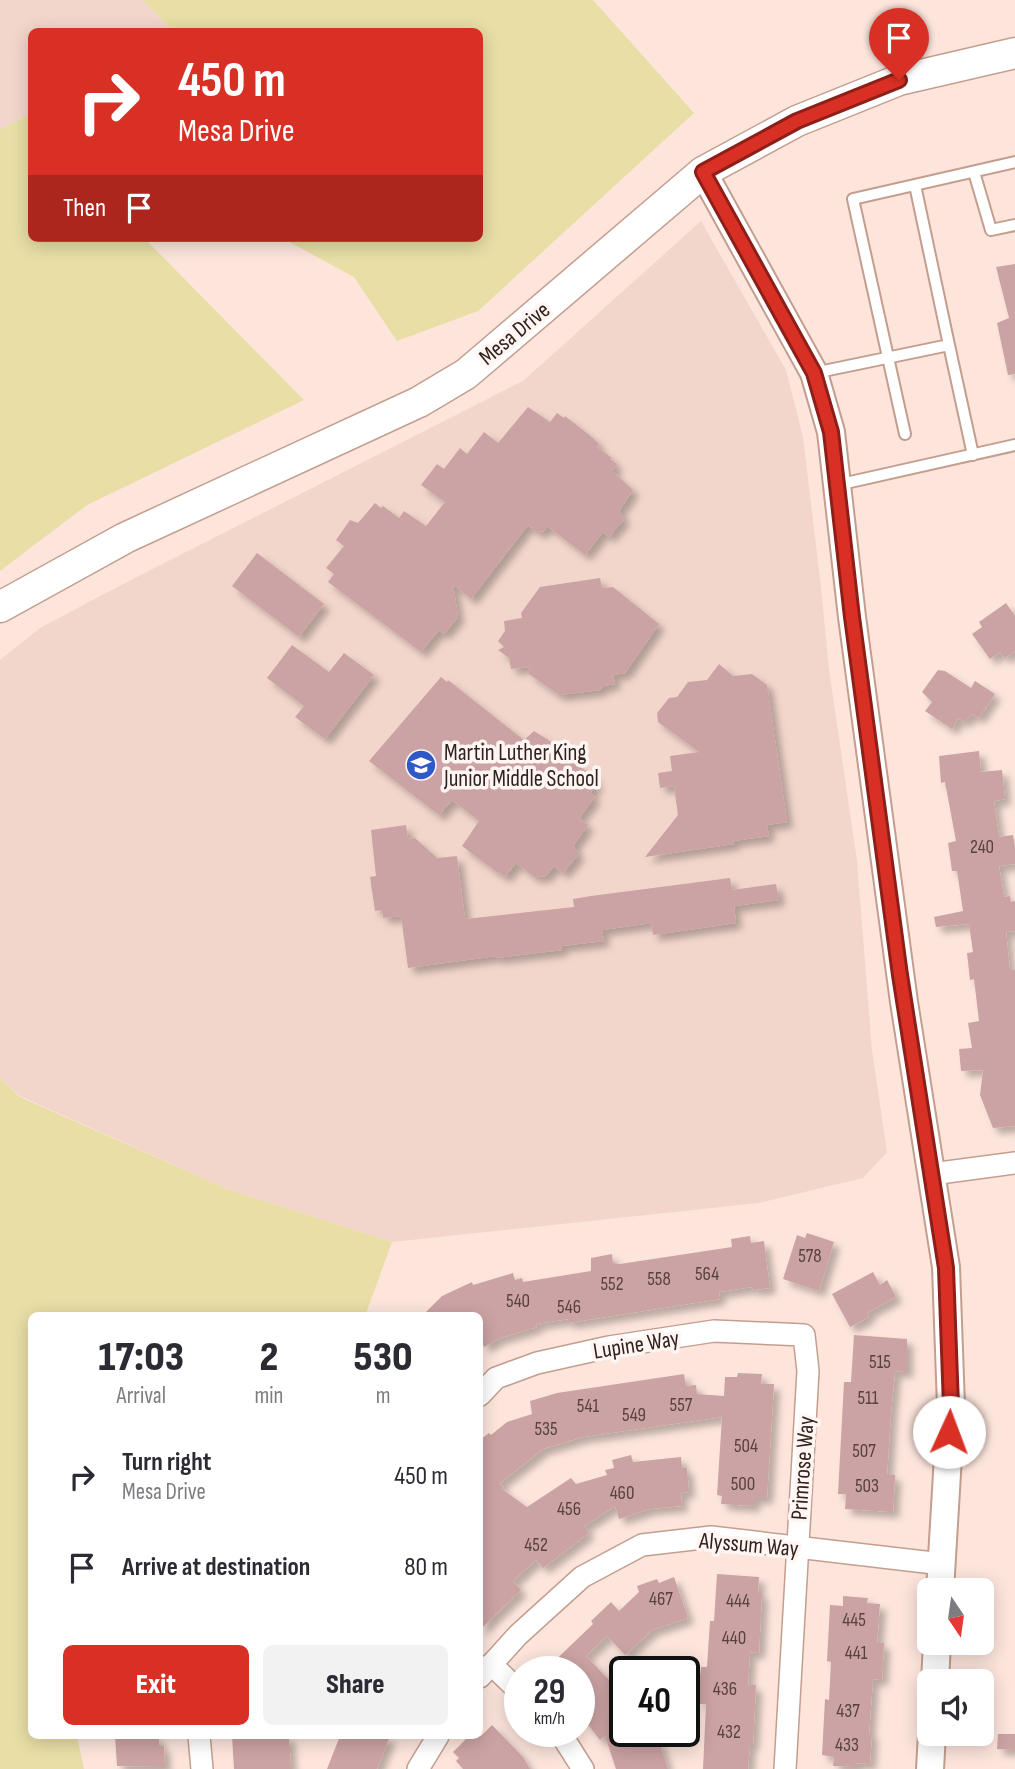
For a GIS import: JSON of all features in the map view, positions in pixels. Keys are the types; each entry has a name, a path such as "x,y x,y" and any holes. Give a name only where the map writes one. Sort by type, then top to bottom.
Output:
{"main road":[{"name":"Mesa Drive","path":"0,607 125,538 419,402 466,374 703,172 797,121 838,103 899,80 1015,52"}],"street":[{"path":"703,172 814,373 831,432 854,630 900,975 946,1268 951,1406 941,1578"},
{"path":"932,1174 1015,1163"},
{"name":"Lupine Way","path":"483,1392 496,1378 537,1363 609,1346 714,1331 803,1335"},
{"name":"Primrose Way","path":"785,1769 808,1371 803,1335"},
{"name":"Alyssum Way","path":"485,1671 518,1635 582,1577 642,1545 711,1537 942,1564"},
{"path":"485,1671 504,1682"},
{"path":"199,1739 202,1769"},
{"path":"418,1769 436,1739"},
{"path":"930,1769 931,1746"},
{"path":"569,1747 583,1769"}],"lane":[{"path":"905,434 853,199 1015,162"},
{"path":"974,172 991,230 1015,225"},
{"path":"915,185 973,455"},
{"path":"814,373 949,345"},
{"path":"837,485 1015,445"}],"shaded area":[{"path":"0,0 143,0 170,28 28,28 28,115 0,130"},
{"path":"143,0 593,0 694,113 478,311 397,341 354,277 289,242 483,242 483,28 170,28"},
{"path":"28,115 28,242 148,242 304,400 87,505 0,571 0,130"},
{"name":"Martin Luther King Junior Middle School","path":"701,221 786,370 803,437 829,669 857,861 872,1050 887,1152 863,1178 759,1203 392,1242 230,1190 20,1096 0,1078 0,660 40,628 523,381"},
{"path":"0,1078 20,1097 230,1190 392,1242 366,1312 28,1312 28,1739 78,1739 84,1769 0,1769"}],"building":[{"path":"1015,264 1015,374 1008,375 997,323 1009,318 996,267"},
{"path":"528,407 550,422 557,413 564,418 565,416 593,438 599,444 597,447 612,458 610,459 617,464 612,471 633,490 619,511 624,519 609,537 603,532 585,555 547,526 544,531 537,532 528,525 471,599 453,584 458,617 444,634 439,630 421,652 328,582 334,574 326,568 344,546 336,540 350,520 358,523 375,503 399,518 404,511 426,526 445,502 421,485 437,464 444,469 460,448 467,454 484,432 498,443"},
{"path":"257,553 324,604 299,637 232,586"},
{"path":"600,578 602,588 613,587 659,624 625,673 613,675 615,684 603,686 600,690 559,695 529,674 530,667 511,669 509,658 498,650 504,647 498,641 505,631 504,621 522,618 521,613 540,587"},
{"path":"1006,603 1015,616 1015,651 1005,658 1000,652 990,659 972,634 982,627 979,622"},
{"path":"292,645 329,672 344,653 374,675 325,739 295,717 304,706 267,678"},
{"path":"719,664 733,676 752,674 767,685 787,822 767,825 769,836 645,857 678,815 674,786 660,788 658,773 672,771 670,756 699,752 658,722 657,713 669,698 677,697 688,682 707,680"},
{"path":"938,670 945,671 971,688 975,681 995,694 979,718 972,714 964,722 958,718 952,729 925,711 932,702 922,692"},
{"path":"441,677 524,740 534,731 553,743 556,747 542,764 573,762 596,778 593,781 597,784 590,793 595,797 579,818 588,825 573,846 579,854 563,873 554,866 546,876 534,877 516,863 505,877 498,873 462,846 479,821 452,800 439,815 369,761"},
{"path":"979,751 981,772 1002,770 1005,799 994,801 999,837 1013,835 1015,848 1015,864 999,866 1004,897 1010,896 1011,902 1015,901 1015,931 1006,932 1010,970 1015,970 1015,1126 993,1128 980,1095 983,1070 961,1071 959,1049 972,1048 968,1023 979,1021 974,979 970,980 967,953 973,952 969,924 936,927 934,917 963,911 957,871 952,871 948,843 956,841 945,782 941,783 939,756"},
{"path":"406,825 408,839 415,838 437,858 457,856 465,919 574,907 573,899 730,878 732,890 776,884 779,900 734,906 736,923 653,935 651,923 602,930 604,941 561,946 562,950 408,968 401,916 383,918 382,910 375,911 370,877 376,876 371,830"},
{"path":"807,1233 834,1242 819,1291 783,1279 797,1235 805,1238"},
{"path":"750,1236 751,1243 764,1241 770,1288 753,1290 752,1287 719,1292 720,1299 568,1323 568,1319 536,1324 537,1327 500,1338 484,1347 483,1312 426,1312 442,1296 472,1282 473,1285 513,1273 515,1280 522,1278 523,1282 591,1271 591,1258 612,1254 613,1263 620,1264 732,1247 731,1239"},
{"path":"873,1272 880,1285 887,1280 896,1297 867,1313 869,1317 850,1327 832,1294"},
{"path":"854,1335 907,1339 907,1372 895,1371 891,1413 887,1475 895,1475 893,1512 845,1509 846,1494 838,1494 844,1382 851,1382"},
{"path":"738,1373 762,1374 761,1384 774,1384 767,1498 754,1498 754,1506 721,1504 722,1496 717,1495 722,1417 583,1437 543,1449 499,1484 527,1507 571,1478 576,1484 607,1475 605,1470 614,1468 612,1460 631,1455 633,1462 681,1457 682,1468 687,1468 689,1492 681,1493 682,1506 650,1509 619,1519 615,1506 584,1526 589,1533 543,1568 536,1560 513,1581 521,1590 483,1627 483,1438 489,1433 491,1435 507,1422 532,1414 530,1401 557,1393 684,1374 686,1386 696,1385 697,1394 724,1396 725,1377 737,1377"},
{"path":"717,1574 759,1577 758,1593 762,1593 759,1653 750,1652 748,1685 756,1685 753,1744 750,1744 748,1769 703,1769 706,1704 700,1704 700,1676 701,1667 707,1667 710,1621 714,1621"},
{"path":"674,1577 688,1618 652,1630 625,1655 607,1636 586,1656 560,1656 593,1624 591,1621 611,1602 619,1611 639,1592 637,1586 657,1579 659,1583"},
{"path":"843,1596 868,1598 867,1603 880,1604 877,1643 884,1643 882,1680 873,1679 870,1764 856,1763 856,1767 833,1766 834,1757 822,1755 825,1699 829,1700 831,1662 827,1661 830,1605 843,1606"},
{"path":"595,1665 609,1680 609,1747 661,1747 668,1769 616,1769 605,1736 600,1740 595,1734"},
{"path":"492,1725 504,1737 504,1747 513,1747 530,1769 463,1769 456,1761 459,1758 453,1752 466,1739 483,1739 483,1734"},
{"path":"998,1734 1015,1734 1015,1750 997,1749"},
{"path":"115,1739 159,1739 159,1746 164,1746 165,1767 117,1766"},
{"path":"232,1739 289,1739 291,1769 234,1769"},
{"path":"339,1739 389,1739 377,1769 327,1769"}],"place":[{"name":"Martin Luther King Junior Middle School","path":"421,765"}],"route":[{"path":"899,80 797,121 703,172 814,373 831,432 852,617 900,975 946,1268 951,1406 949,1432"}]}
